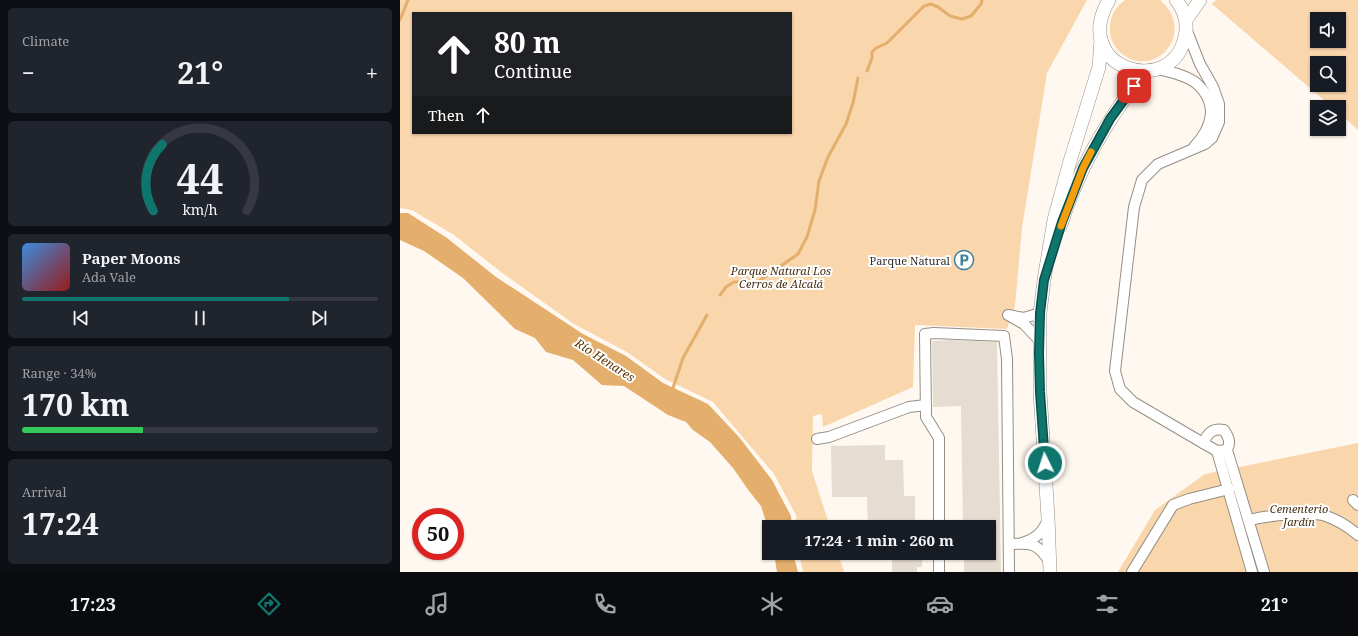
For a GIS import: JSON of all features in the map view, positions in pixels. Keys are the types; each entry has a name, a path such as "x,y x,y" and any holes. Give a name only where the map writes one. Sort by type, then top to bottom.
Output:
{"main road":[{"path":"1050,567 1040,392 1040,313 1044,280 1056,213 1070,161 1099,67 1101,40 1099,26 1102,12 1109,0"},
{"path":"1044,280 1062,222 1083,168 1110,119 1134,86 1152,70 1169,63 1178,54 1184,43 1186,25 1181,6 1176,0"},
{"path":"1186,25 1200,0"},
{"path":"1101,40 1107,53 1118,64 1131,70 1152,70"}],"lane":[{"path":"1186,25 1200,64 1213,87 1219,104 1219,122 1212,138 1205,144 1158,164 1142,180 1134,207 1115,371 1120,389 1133,402 1203,443 1222,450 1248,516 1264,572"},
{"path":"1152,70 1177,74 1195,82 1207,97 1211,113 1209,126 1201,139 1189,151"},
{"path":"1039,340 1024,324 1008,315 1024,318 1040,313"},
{"path":"939,520 939,438 926,416 925,334 934,333 1004,336 1007,359 1009,572"},
{"path":"817,439 829,438 909,407 926,405"},
{"path":"1203,443 1208,434 1213,430 1224,430 1230,444 1222,450"},
{"path":"1222,450 1228,489 1252,572"},
{"path":"1132,572 1173,505 1189,499 1228,489"},
{"path":"1236,515 1260,517 1311,514 1325,516 1350,528 1358,535"},
{"path":"1009,544 1022,543 1039,535 1045,527 1048,517"},
{"path":"1022,543 1038,547 1042,550 1050,567"},
{"path":"939,560 939,572"}],"green space":[{"name":"Parque Natural Los Cerros de Alcalá","path":"400,0 1087,0 1047,73 1022,228 1015,306 1007,329 915,325 913,387 823,427 822,414 813,416 812,471 828,520 796,520 796,515 774,474 713,402 665,379 627,352 574,324 501,272 454,235 412,210 400,208"},
{"path":"1125,0 1160,0 1171,13 1175,26 1173,39 1167,49 1158,57 1146,61 1134,60 1118,51 1114,45 1110,35 1111,20 1118,6"},
{"path":"1216,0 1358,0 1358,130 1346,119 1346,100 1324,100 1315,92 1346,92 1346,56 1310,56 1310,88 1212,4"},
{"name":"Cementerio Jardín","path":"1358,443 1358,572 1118,572 1155,510 1205,474"},
{"path":"800,560 840,560 844,572 803,572"}],"water":[{"name":"Río Henares","path":"400,213 408,213 447,238 496,277 583,334 626,356 663,383 708,404 739,437 772,480 791,516 791,520 765,520 761,506 733,468 710,442 693,430 686,422 668,415 624,386 602,385 573,360 546,352 535,338 515,329 463,278 424,251 400,240"},
{"path":"775,560 795,560 798,572 777,572"}],"building":[{"path":"952,340 997,342 1001,572 964,572 964,560 996,560 996,520 963,520 961,406 933,407 932,341"},
{"path":"885,445 885,460 903,460 904,496 915,496 915,520 868,520 867,497 832,497 831,446"},
{"path":"892,560 922,560 922,567 917,567 917,572 892,572"}],"waterway":[{"path":"400,20 408,0"},
{"path":"867,71 872,58 872,52 876,48 887,43 924,6 931,4 938,7 950,16 962,19 971,16 981,4 982,0"},
{"path":"720,295 726,287 734,282 759,281 798,254 807,237 815,210 819,181 828,157 846,124 853,103 858,78"},
{"path":"672,391 683,358 707,315"}],"slow traffic":[{"path":"1061,226 1083,168 1091,152"}],"place":[{"name":"Parque Natural","path":"964,260"}],"route":[{"path":"1045,463 1039,353 1040,313 1044,280 1062,222 1083,168 1110,119 1134,86"}]}
